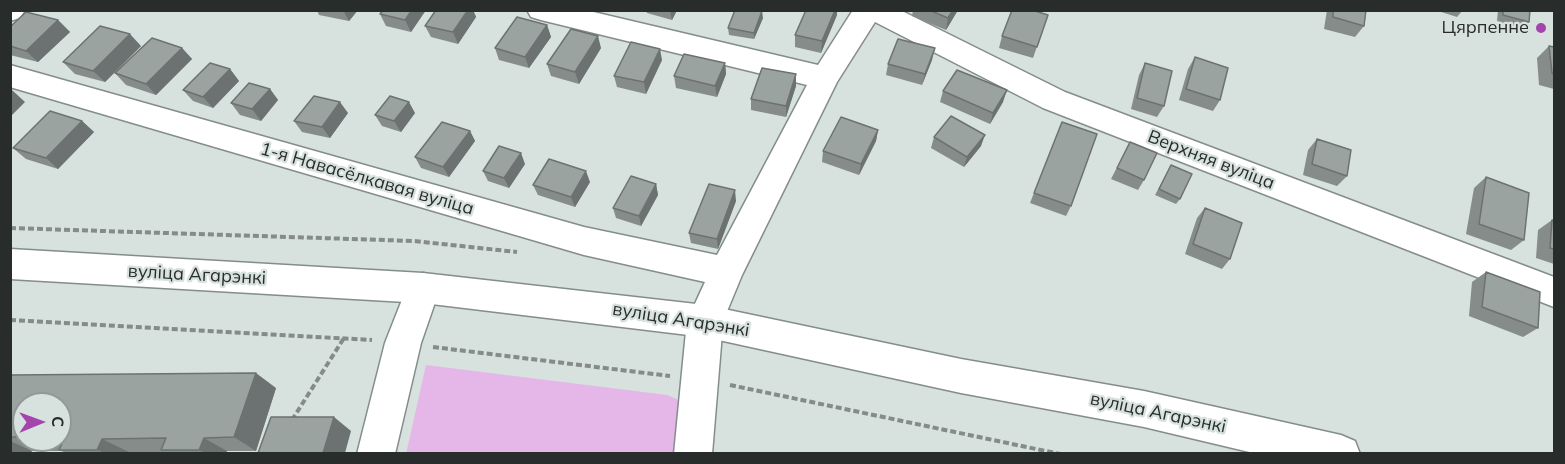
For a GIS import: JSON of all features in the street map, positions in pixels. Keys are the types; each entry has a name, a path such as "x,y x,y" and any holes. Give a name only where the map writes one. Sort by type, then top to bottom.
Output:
{"street":[{"path":"541,10 825,78"},
{"path":"693,453 705,321 726,272 825,78 868,10"},
{"name":"Верхняя вуліца","path":"875,10 1054,100 1554,292"},
{"name":"1-я Навасёлкавая вуліца","path":"10,76 584,241 726,272"},
{"name":"вуліца Агарэнкі","path":"10,264 423,288 705,321 961,376 1144,409 1341,453"},
{"path":"376,453 403,343 423,288"}],"path":[{"path":"10,228 414,241 520,252"},
{"path":"10,320 345,337 699,379 1060,453"},
{"path":"288,428 345,337"}],"shaded area":[{"path":"426,365 667,395 696,407 688,453 406,454"}],"building":[{"path":"383,10 412,10 405,20 380,14"},
{"path":"436,10 468,10 453,32 425,26"},
{"path":"735,10 762,11 754,33 728,28"},
{"path":"806,10 835,10 822,41 795,35"},
{"path":"929,10 953,10 948,18"},
{"path":"1012,10 1032,10 1048,15 1037,47 1002,36"},
{"path":"1333,10 1366,10 1364,26 1333,17"},
{"path":"1503,10 1530,10 1529,22 1503,15"},
{"path":"26,12 58,20 26,51 10,46 10,27"},
{"path":"517,17 547,25 525,57 495,48"},
{"path":"100,26 130,34 93,71 63,62"},
{"path":"571,29 598,36 575,72 547,64"},
{"path":"152,38 182,48 146,84 115,73"},
{"path":"898,39 935,48 925,74 888,64"},
{"path":"631,42 660,49 644,82 614,76"},
{"path":"1549,46 1554,47 1554,74 1552,73"},
{"path":"684,54 725,63 715,86 674,76"},
{"path":"1195,57 1228,68 1220,100 1186,89"},
{"path":"210,63 230,69 203,97 183,90"},
{"path":"1145,63 1172,71 1164,106 1137,98"},
{"path":"762,68 796,74 786,106 751,99"},
{"path":"957,70 1007,90 993,113 943,91"},
{"path":"249,83 270,89 252,109 231,103"},
{"path":"314,96 340,102 322,127 294,121"},
{"path":"390,96 409,102 394,121 375,115"},
{"path":"50,111 82,121 46,158 13,148"},
{"path":"951,116 985,135 967,157 934,137"},
{"path":"841,117 878,130 861,164 823,151"},
{"path":"442,122 470,131 443,167 415,157"},
{"path":"1062,122 1097,134 1071,206 1034,193"},
{"path":"1317,139 1351,150 1347,176 1312,164"},
{"path":"1130,142 1157,153 1144,180 1117,168"},
{"path":"499,146 521,153 504,178 483,171"},
{"path":"549,159 586,171 571,197 533,185"},
{"path":"1171,165 1192,174 1180,199 1159,189"},
{"path":"631,176 656,184 639,216 613,208"},
{"path":"1486,177 1529,193 1524,240 1479,224"},
{"path":"709,184 735,190 717,239 689,233"},
{"path":"1205,208 1242,223 1230,259 1193,244"},
{"path":"1552,220 1554,221 1554,249 1550,248"},
{"path":"1486,272 1540,292 1538,328 1482,307"},
{"path":"256,373 234,437 204,438 199,450 161,450 166,438 102,439 97,450 72,450 72,392 12,392 12,437 10,437 10,375"},
{"path":"271,417 334,417 323,453 258,453"}],"place":[{"name":"Цярпенне","path":"1541,28"}]}
